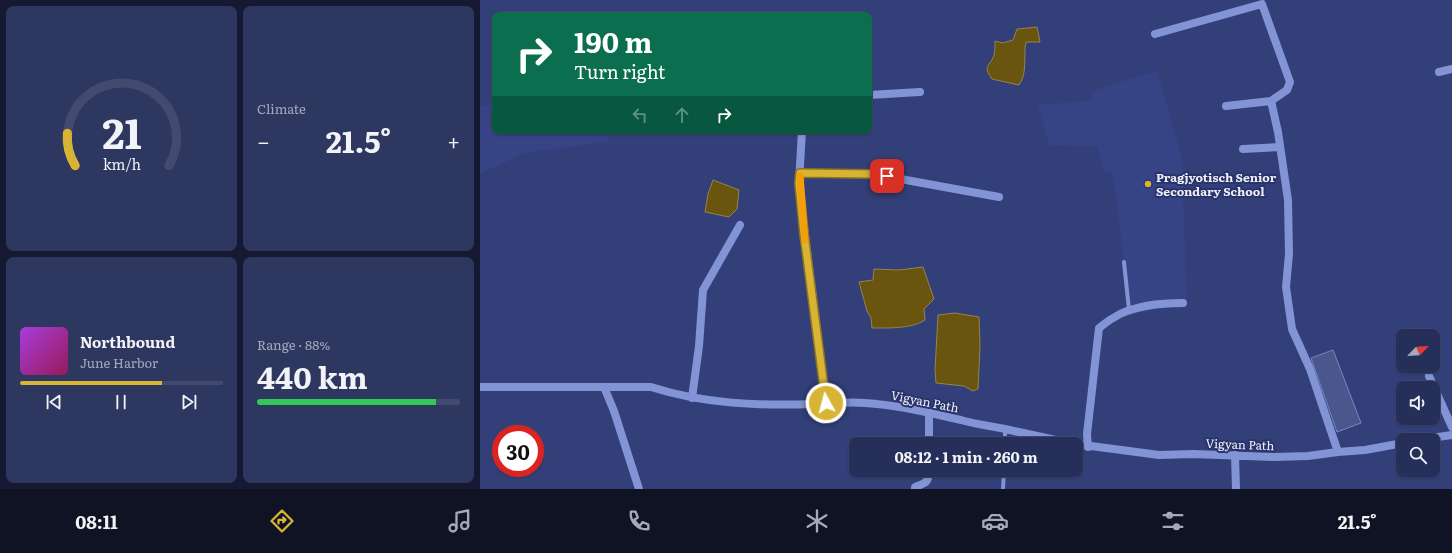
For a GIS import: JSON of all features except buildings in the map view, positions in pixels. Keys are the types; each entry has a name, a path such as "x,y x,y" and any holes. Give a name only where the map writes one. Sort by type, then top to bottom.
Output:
{"street":[{"path":"1155,34 1262,4 1290,82 1287,90 1270,101 1226,106"},
{"path":"1439,72 1452,69"},
{"path":"872,95 920,92"},
{"path":"1270,101 1280,147 1288,200 1289,254 1286,287 1292,329 1310,369 1338,452"},
{"path":"802,134 799,183 804,234 826,403"},
{"path":"1243,149 1280,147"},
{"path":"800,173 873,174 999,197"},
{"path":"692,398 699,346 703,290 740,225"},
{"path":"1088,447 1087,434 1098,328 1121,313 1142,307 1183,302"},
{"path":"1430,376 1452,427"},
{"name":"Vigyan Path","path":"480,387 651,387 672,394 692,398 754,405 865,402 929,412 1042,437"},
{"path":"604,387 614,412 639,489"},
{"path":"929,412 929,437"},
{"path":"1440,436 1452,434"},
{"name":"Vigyan Path","path":"1083,446 1159,456 1294,456 1365,450 1396,444"},
{"path":"1235,455 1236,489"},
{"path":"915,489 915,487 925,483 929,477"}],"lane":[{"path":"1124,262 1129,311"},
{"path":"1005,429 1005,437"},
{"path":"1003,489 1004,477"}],"shaded area":[{"path":"1037,27 1040,42 1026,42 1024,70 1022,80 1019,85 992,79 987,68 994,55 995,41 1003,43 1013,40 1017,29"},
{"name":"Pragjyotisch Senior Secondary School","path":"1157,70 1182,157 1187,306 1156,308 1129,316 1116,194 1112,173 1104,172 1097,147 1049,145 1038,105 1092,100 1092,91"},
{"path":"492,104 492,134 607,134 608,142 525,153 480,174 480,106"},
{"path":"713,180 739,190 737,209 729,217 705,212 708,194"},
{"path":"923,267 934,299 924,309 925,320 907,326 872,328 871,318 867,311 859,282 873,280 874,269 899,270"},
{"path":"955,313 979,317 980,346 978,389 973,391 964,386 936,383 935,370 938,315"}],"slow traffic":[{"path":"800,176 799,183 805,240"}],"place":[{"name":"Pragjyotisch Senior Secondary School","path":"1148,184"}],"route":[{"path":"826,403 804,234 799,183 800,173 873,174 887,176"}]}
